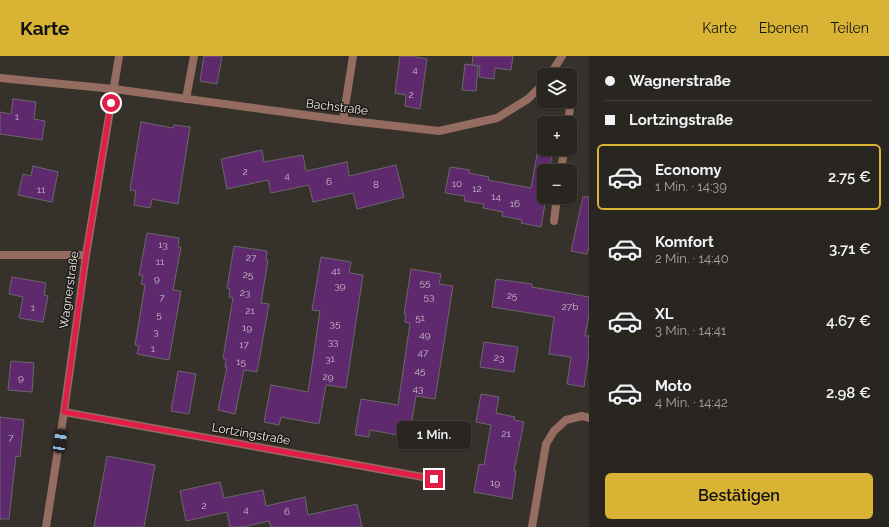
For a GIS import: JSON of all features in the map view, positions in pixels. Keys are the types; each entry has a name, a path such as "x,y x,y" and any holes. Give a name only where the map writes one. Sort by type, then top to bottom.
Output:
{"street":[{"name":"Wagnerstraße","path":"46,527 86,255 119,56"},
{"path":"186,99 194,56"},
{"path":"343,120 353,56"},
{"path":"557,68 562,56"},
{"name":"Bachstraße","path":"0,78 114,89 343,120 439,131 497,118 528,99 537,89"},
{"path":"554,222 556,204"},
{"path":"0,255 86,255"},
{"name":"Lortzingstraße","path":"64,412 434,479"},
{"path":"532,527 546,444 554,431 566,420 585,417"}],"building":[{"path":"204,56 222,56 217,84 200,81"},
{"path":"400,56 416,56 427,59 420,109 405,106 406,95 395,93"},
{"path":"473,56 513,56 511,70 495,68 494,79 479,77 480,66 472,65"},
{"path":"465,64 478,66 476,91 462,90"},
{"path":"13,99 36,102 34,119 45,121 42,140 0,134 0,112 11,114"},
{"path":"141,122 173,128 174,125 190,127 178,204 152,199 150,208 134,205 136,191 130,190"},
{"path":"262,150 264,162 303,155 306,171 347,162 349,176 396,165 404,197 357,209 353,193 313,202 309,185 271,193 268,180 227,189 221,159"},
{"path":"537,155 537,156 552,156 550,164 537,164 537,204 545,204 541,227 521,223 522,220 502,216 503,212 483,208 484,204 464,201 465,196 445,193 450,167 470,170 469,173 489,177 488,180 531,188"},
{"path":"33,166 58,172 52,202 18,195 23,174 31,176"},
{"path":"583,197 589,197 589,247 587,254 571,251"},
{"path":"147,233 179,238 178,247 181,247 173,290 181,291 169,360 137,354 139,346 135,345 145,285 141,284 143,276 139,275"},
{"path":"234,246 267,251 266,260 268,260 261,303 269,304 257,372 244,370 235,414 218,410 227,367 225,367 226,359 223,358 233,298 229,297 230,289 227,288"},
{"path":"321,257 351,262 349,273 363,275 346,388 326,385 319,424 281,417 279,425 264,422 271,385 308,392 320,311 312,310"},
{"path":"411,269 441,274 439,284 453,286 435,399 416,396 409,437 370,430 369,437 355,435 361,399 398,405 410,323 405,322 406,314 404,314"},
{"path":"12,277 46,283 44,295 48,296 43,322 19,318 23,297 9,294"},
{"path":"496,279 532,284 532,287 589,297 589,315 585,336 589,336 589,353 584,387 567,384 571,357 549,354 554,317 492,307"},
{"path":"484,342 518,347 514,372 480,367"},
{"path":"11,361 34,363 32,392 8,390"},
{"path":"178,371 196,374 189,414 171,411"},
{"path":"481,394 499,397 496,413 515,417 514,420 524,422 514,471 516,471 512,499 474,492 479,464 484,465 491,425 476,422"},
{"path":"0,417 24,420 20,457 16,456 9,519 0,519"},
{"path":"107,456 155,465 144,527 94,527"},
{"path":"220,482 224,498 263,490 266,506 305,497 308,515 357,504 362,527 271,527 269,521 243,527 230,527 227,512 186,521 180,491"}],"route":[{"path":"111,103 86,255 64,412 434,479"}]}
